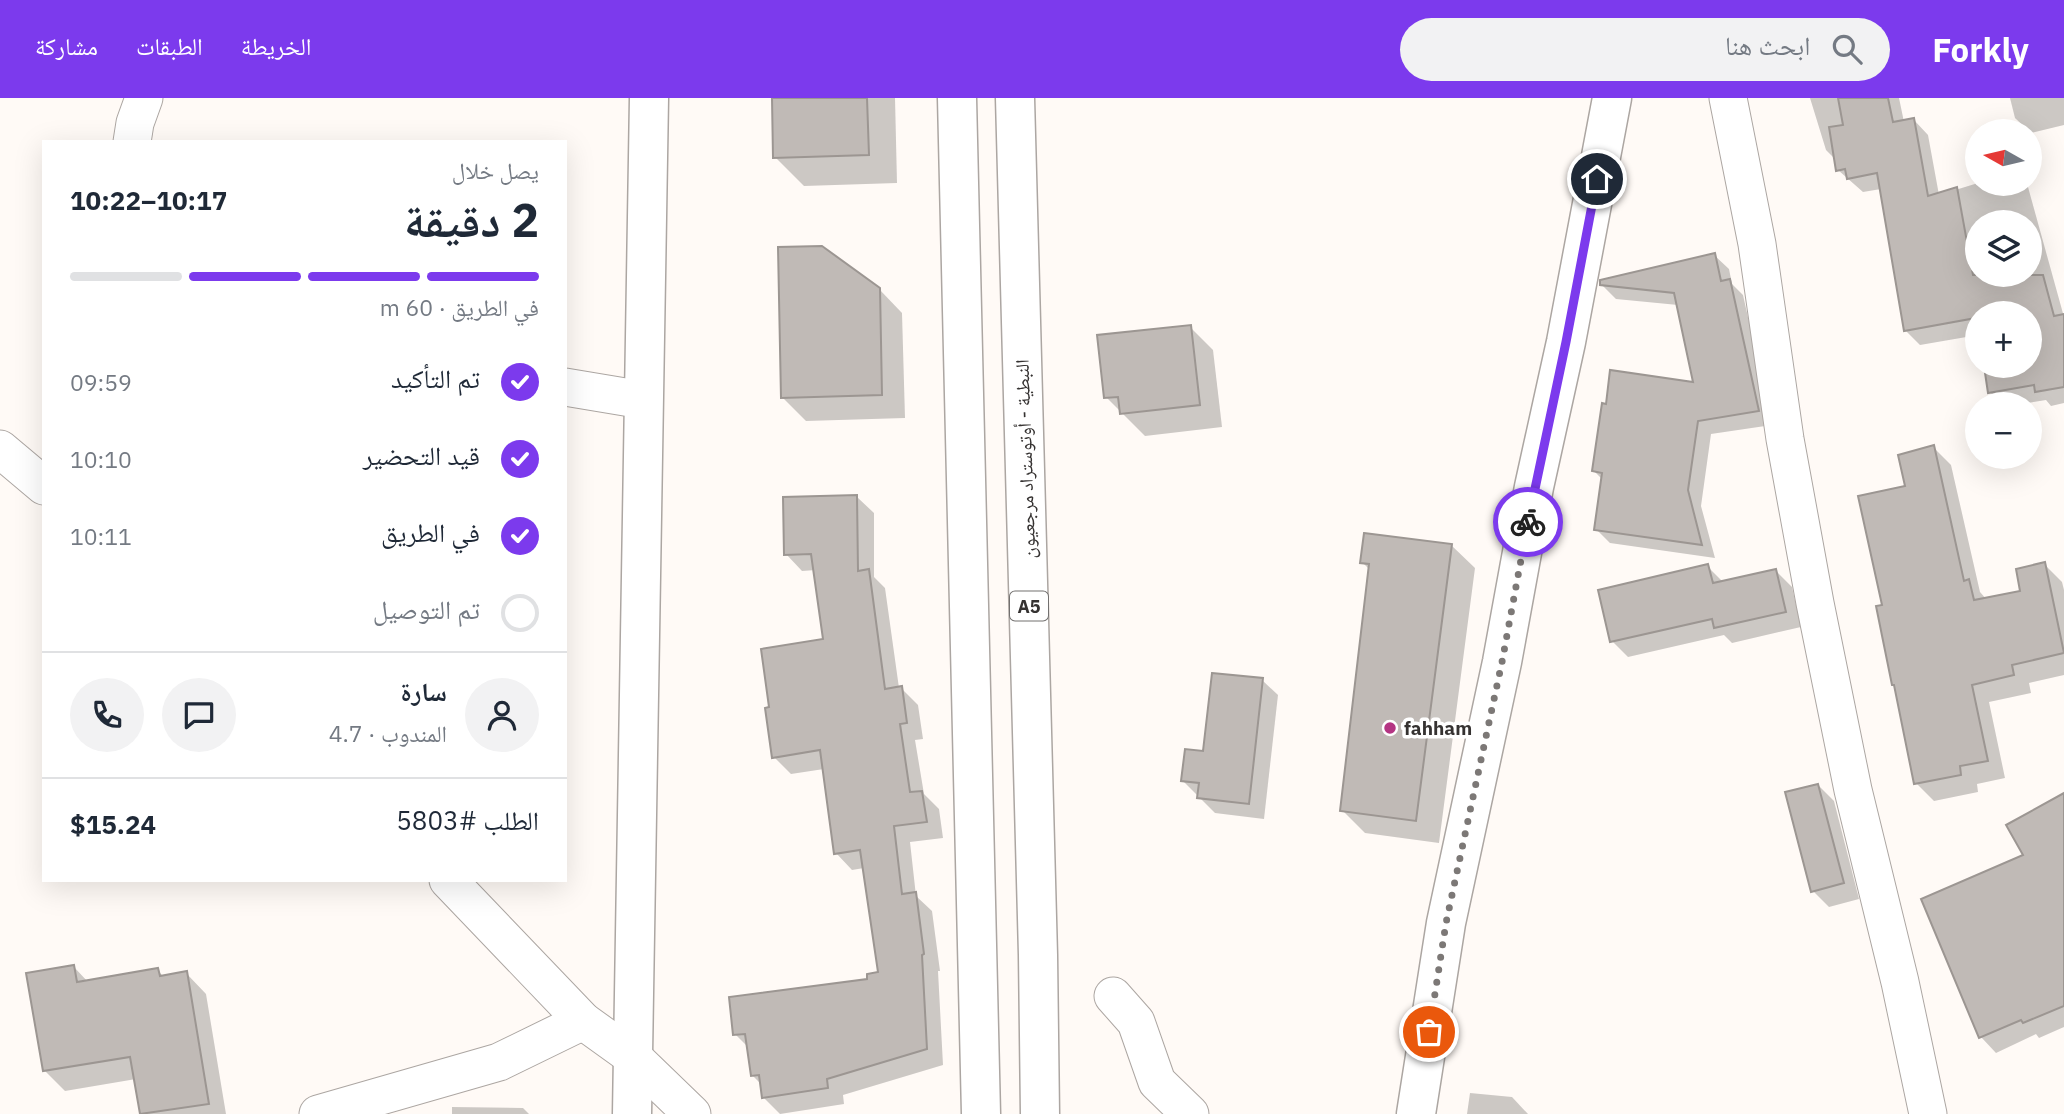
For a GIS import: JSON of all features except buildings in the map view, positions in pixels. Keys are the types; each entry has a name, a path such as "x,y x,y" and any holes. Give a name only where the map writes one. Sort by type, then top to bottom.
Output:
{"main road":[{"path":"632,1114 649,98"},
{"path":"957,98 982,1114"},
{"name":"النبطية - أوتوستراد مرجعيون","path":"1014,98 1038,941 1040,1114"},
{"path":"1416,1114 1446,923 1502,662 1612,98"}],"street":[{"path":"132,140 144,98"},
{"path":"1728,98 1757,244 1785,439 1818,617 1853,790 1900,982 1928,1114"},
{"path":"567,387 643,401"},
{"path":"0,449 42,484"},
{"path":"0,478 42,486"},
{"path":"450,882 583,1021 633,1057 692,1114"},
{"path":"1113,996 1136,1022 1157,1082 1190,1114"},
{"path":"318,1114 499,1062 583,1021"}],"way so far":[{"path":"1429,1032 1446,923 1502,662 1528,522"}],"place":[{"name":"fahham","path":"1390,728"}],"route":[{"path":"1528,522 1597,179"}]}
